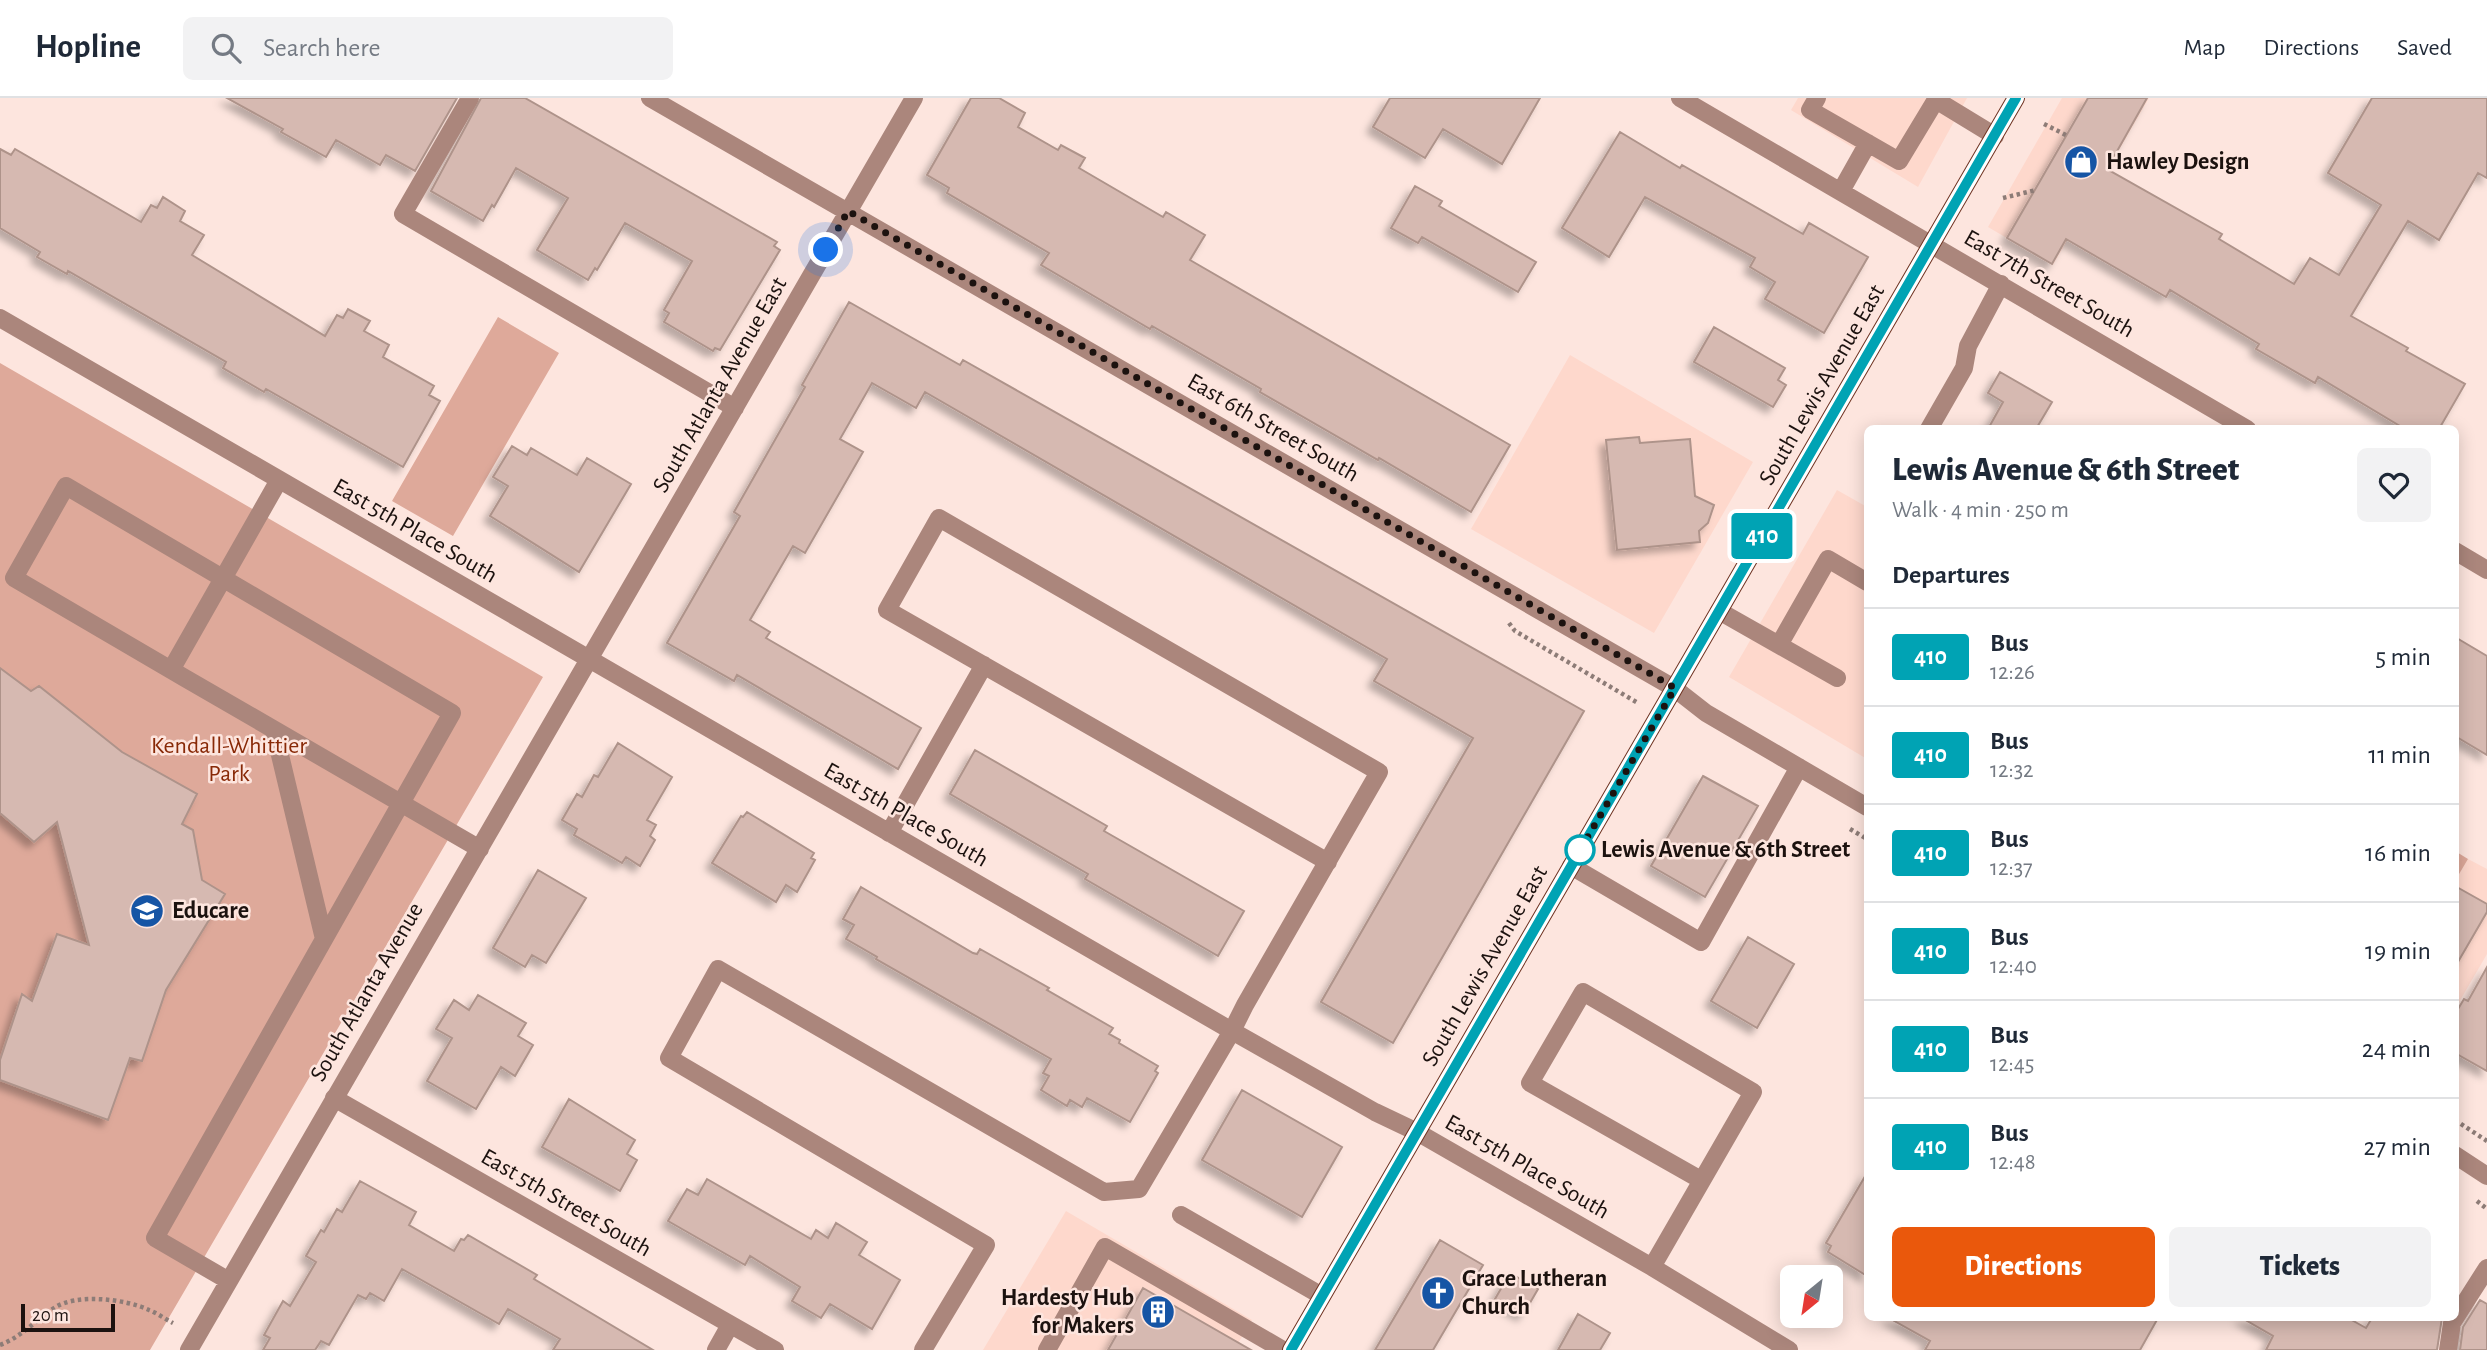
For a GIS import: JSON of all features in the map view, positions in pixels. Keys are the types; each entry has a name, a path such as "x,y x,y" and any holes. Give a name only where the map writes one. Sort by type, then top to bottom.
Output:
{"main road":[{"name":"South Lewis Avenue East","path":"1291,1350 2016,98"}],"street":[{"path":"470,98 403,214 735,408"},
{"name":"East 6th Street South","path":"650,98 1675,688 1706,713 1864,805"},
{"name":"South Atlanta Avenue East","path":"589,660 914,98"},
{"name":"East 7th Street South","path":"1680,98 2240,425"},
{"path":"1817,98 1810,110 1899,161 1936,99 1995,136"},
{"path":"1841,191 1868,144"},
{"path":"1931,425 1964,368 1968,346 2001,284"},
{"name":"East 5th Place South","path":"0,318 889,834 1652,1267 1782,1348"},
{"path":"170,670 279,480"},
{"path":"229,1282 155,1238 400,803 452,713 66,486 14,579 170,670 400,803 480,849"},
{"path":"923,1350 986,1245 669,1058 718,969 1104,1192 1139,1189 1232,1031 1245,1005 1328,862 1379,772 939,518 887,610 1328,862"},
{"path":"2459,553 2487,570"},
{"path":"1779,645 1828,559 1864,580"},
{"path":"1719,611 1837,678"},
{"name":"South Atlanta Avenue","path":"189,1350 589,660"},
{"path":"889,834 984,665"},
{"path":"274,730 324,939"},
{"path":"1571,866 1701,942 1799,767"},
{"path":"1652,1267 1754,1091 1583,992 1530,1083 1701,1180"},
{"name":"East 5th Street South","path":"334,1098 775,1350"},
{"path":"2459,1158 2487,1176"},
{"path":"1181,1215 1322,1296"},
{"path":"1047,1350 1105,1247 1283,1350"},
{"path":"2459,1312 2487,1268"},
{"path":"2448,1350 2453,1321"},
{"path":"716,1350 730,1325"}],"path":[{"path":"2044,124 2066,135"},
{"path":"2003,198 2036,190"},
{"path":"2459,1124 2487,1141"},
{"path":"0,1345 17,1338 56,1306 79,1299 118,1301 148,1309 173,1323"}],"shaded area":[{"path":"1798,98 1967,98 1918,187 1791,110"},
{"name":"Hawley Design","path":"2062,98 2149,98 2053,265 1988,227"},
{"path":"1570,355 1753,462 1654,633 1471,529"},
{"path":"1837,490 1864,505 1864,757 1729,677"},
{"path":"2468,859 2487,869 2487,954 2459,1002 2459,874"},
{"path":"1066,1211 1252,1320 1234,1350 983,1350"}],"green space":[{"path":"498,317 559,353 453,536 392,501"},
{"name":"Kendall-Whittier Park","path":"0,363 543,677 150,1350 0,1350"},
{"path":"2459,853 2468,859 2459,874"}],"building":[{"path":"227,98 457,98 415,171 386,155 380,165 336,140 326,157"},
{"path":"481,98 525,98 777,242 774,246 780,250 720,350 715,348 713,351 664,322 669,313 664,310 692,261 625,223 597,270 595,268 588,280 537,250 568,198 516,168 483,221 431,191"},
{"path":"971,98 999,98 1025,113 1018,127 1058,150 1061,145 1085,158 1079,168 1163,217 1166,212 1205,235 1190,260 1510,445 1471,512 1260,392 1261,389 1152,326 1150,329 1041,265 1049,253 947,193 949,188 927,175"},
{"path":"1390,98 1540,98 1502,164 1443,129 1425,158 1373,127"},
{"path":"2088,98 2147,98 2107,169 2222,234 2219,239 2294,284 2310,258 2339,275 2381,205 2328,173 2372,98 2487,98 2487,178 2478,173 2439,240 2408,221 2351,316 2465,384 2441,425 2398,425 2318,377 2315,383 2256,349 2259,344 2170,290 2166,297 2066,239 2052,264 2007,238"},
{"path":"1620,132 1680,168 1682,165 1803,234 1809,223 1868,257 1824,333 1765,299 1775,282 1750,267 1755,258 1645,197 1609,257 1562,228"},
{"path":"0,149 11,155 15,149 141,222 151,205 157,208 163,197 185,211 180,221 204,235 192,255 325,336 337,315 343,318 348,309 370,321 364,331 389,345 383,357 434,386 429,395 440,401 403,467 266,389 264,392 223,368 226,362 68,271 67,274 37,257 40,252 0,228"},
{"path":"1415,186 1442,201 1439,206 1536,262 1518,292 1422,237 1418,243 1391,228"},
{"path":"849,302 960,365 963,360 1584,711 1393,1043 1321,1002 1473,738 1374,681 1387,659 925,392 916,408 872,383 840,439 863,452 805,553 793,546 750,620 770,632 766,638 921,728 898,769 737,675 734,681 667,643 740,516 734,512 805,387 802,385"},
{"path":"1714,327 1785,368 1778,380 1786,385 1773,407 1694,362"},
{"path":"2000,372 2052,402 2038,425 1990,425 2003,402 1988,393"},
{"path":"1639,437 1640,443 1690,439 1695,496 1714,505 1708,523 1699,531 1700,542 1617,550 1606,440"},
{"path":"512,446 527,455 531,448 577,475 587,458 631,484 579,572 490,516 508,486 493,477"},
{"path":"2459,639 2487,656 2487,755 2459,738"},
{"name":"Educare","path":"0,668 31,691 39,686 122,752 197,794 182,824 193,830 202,880 225,894 166,990 142,1061 130,1058 108,1120 0,1080 0,1060 22,994 32,1001 57,934 89,945 57,822 34,842 0,813"},
{"path":"618,743 672,777 647,820 656,825 650,836 655,840 640,866 626,857 622,863 574,835 577,829 562,820 577,794 582,797 594,775 598,777"},
{"path":"975,750 1107,826 1104,831 1244,911 1218,956 1085,879 1088,874 950,794"},
{"path":"1703,776 1758,806 1705,897 1651,866"},
{"path":"747,812 814,853 811,858 815,860 797,892 786,885 776,902 712,863 741,816"},
{"path":"538,870 586,898 546,963 532,955 525,967 493,948"},
{"path":"861,887 973,953 977,954 980,949 1049,988 1047,990 1113,1028 1109,1034 1120,1040 1119,1043 1158,1066 1155,1071 1158,1073 1130,1122 1087,1098 1082,1107 1070,1100 1067,1106 1041,1090 1049,1076 1043,1073 1051,1059 876,959 877,957 846,939 854,925 843,919"},
{"path":"2459,888 2487,904 2487,912 2459,960"},
{"path":"1748,937 1794,964 1757,1028 1711,1001"},
{"path":"2487,967 2487,1071 2459,1055 2459,1007 2464,999 2468,1001"},
{"path":"478,995 526,1023 518,1036 533,1045 515,1076 501,1067 476,1109 427,1081 452,1038 436,1029 454,1000 469,1010"},
{"path":"1242,1090 1342,1147 1302,1217 1202,1160"},
{"path":"569,1099 635,1140 627,1154 637,1160 620,1191 542,1147"},
{"path":"1864,1178 1864,1274 1828,1252 1831,1246 1826,1243"},
{"path":"707,1179 811,1239 816,1230 828,1238 836,1223 867,1242 859,1255 900,1280 872,1329 830,1304 821,1318 792,1301 800,1287 750,1256 745,1265 668,1221 687,1189 698,1195"},
{"path":"360,1181 416,1212 409,1225 454,1251 461,1239 464,1240 468,1235 537,1275 534,1279 653,1350 553,1350 560,1339 508,1309 499,1324 402,1269 384,1301 370,1293 366,1299 358,1295 329,1345 321,1341 315,1350 263,1350 270,1338 264,1335 283,1301 290,1306 316,1262 306,1256 337,1209 342,1212"},
{"path":"1440,1240 1483,1265 1433,1350 1375,1350"},
{"path":"1510,1273 1538,1289 1523,1315 1495,1299"},
{"name":"Hardesty Hub for Makers","path":"1143,1288 1251,1350 1108,1350"},
{"path":"2480,1300 2487,1304 2487,1350 2460,1350 2463,1327"},
{"path":"1578,1314 1610,1333 1600,1350 1558,1350"},
{"path":"1894,1321 2156,1321 2140,1350 1925,1350 1930,1341"},
{"path":"2247,1321 2353,1321 2366,1328 2370,1321 2442,1321 2437,1350 2266,1350 2273,1336"}],"bus line":[{"name":"410","path":"1291,1350 2016,98"}],"place":[{"name":"Hawley Design","path":"2081,162"},
{"name":"Lewis Avenue & 6th Street","path":"1580,850"},
{"name":"Educare","path":"147,911"},
{"name":"Grace Lutheran Church","path":"1438,1293"},
{"name":"Hardesty Hub for Makers","path":"1158,1312"}],"route":[{"path":"826,250 848,211 1675,688 1580,850"}]}
